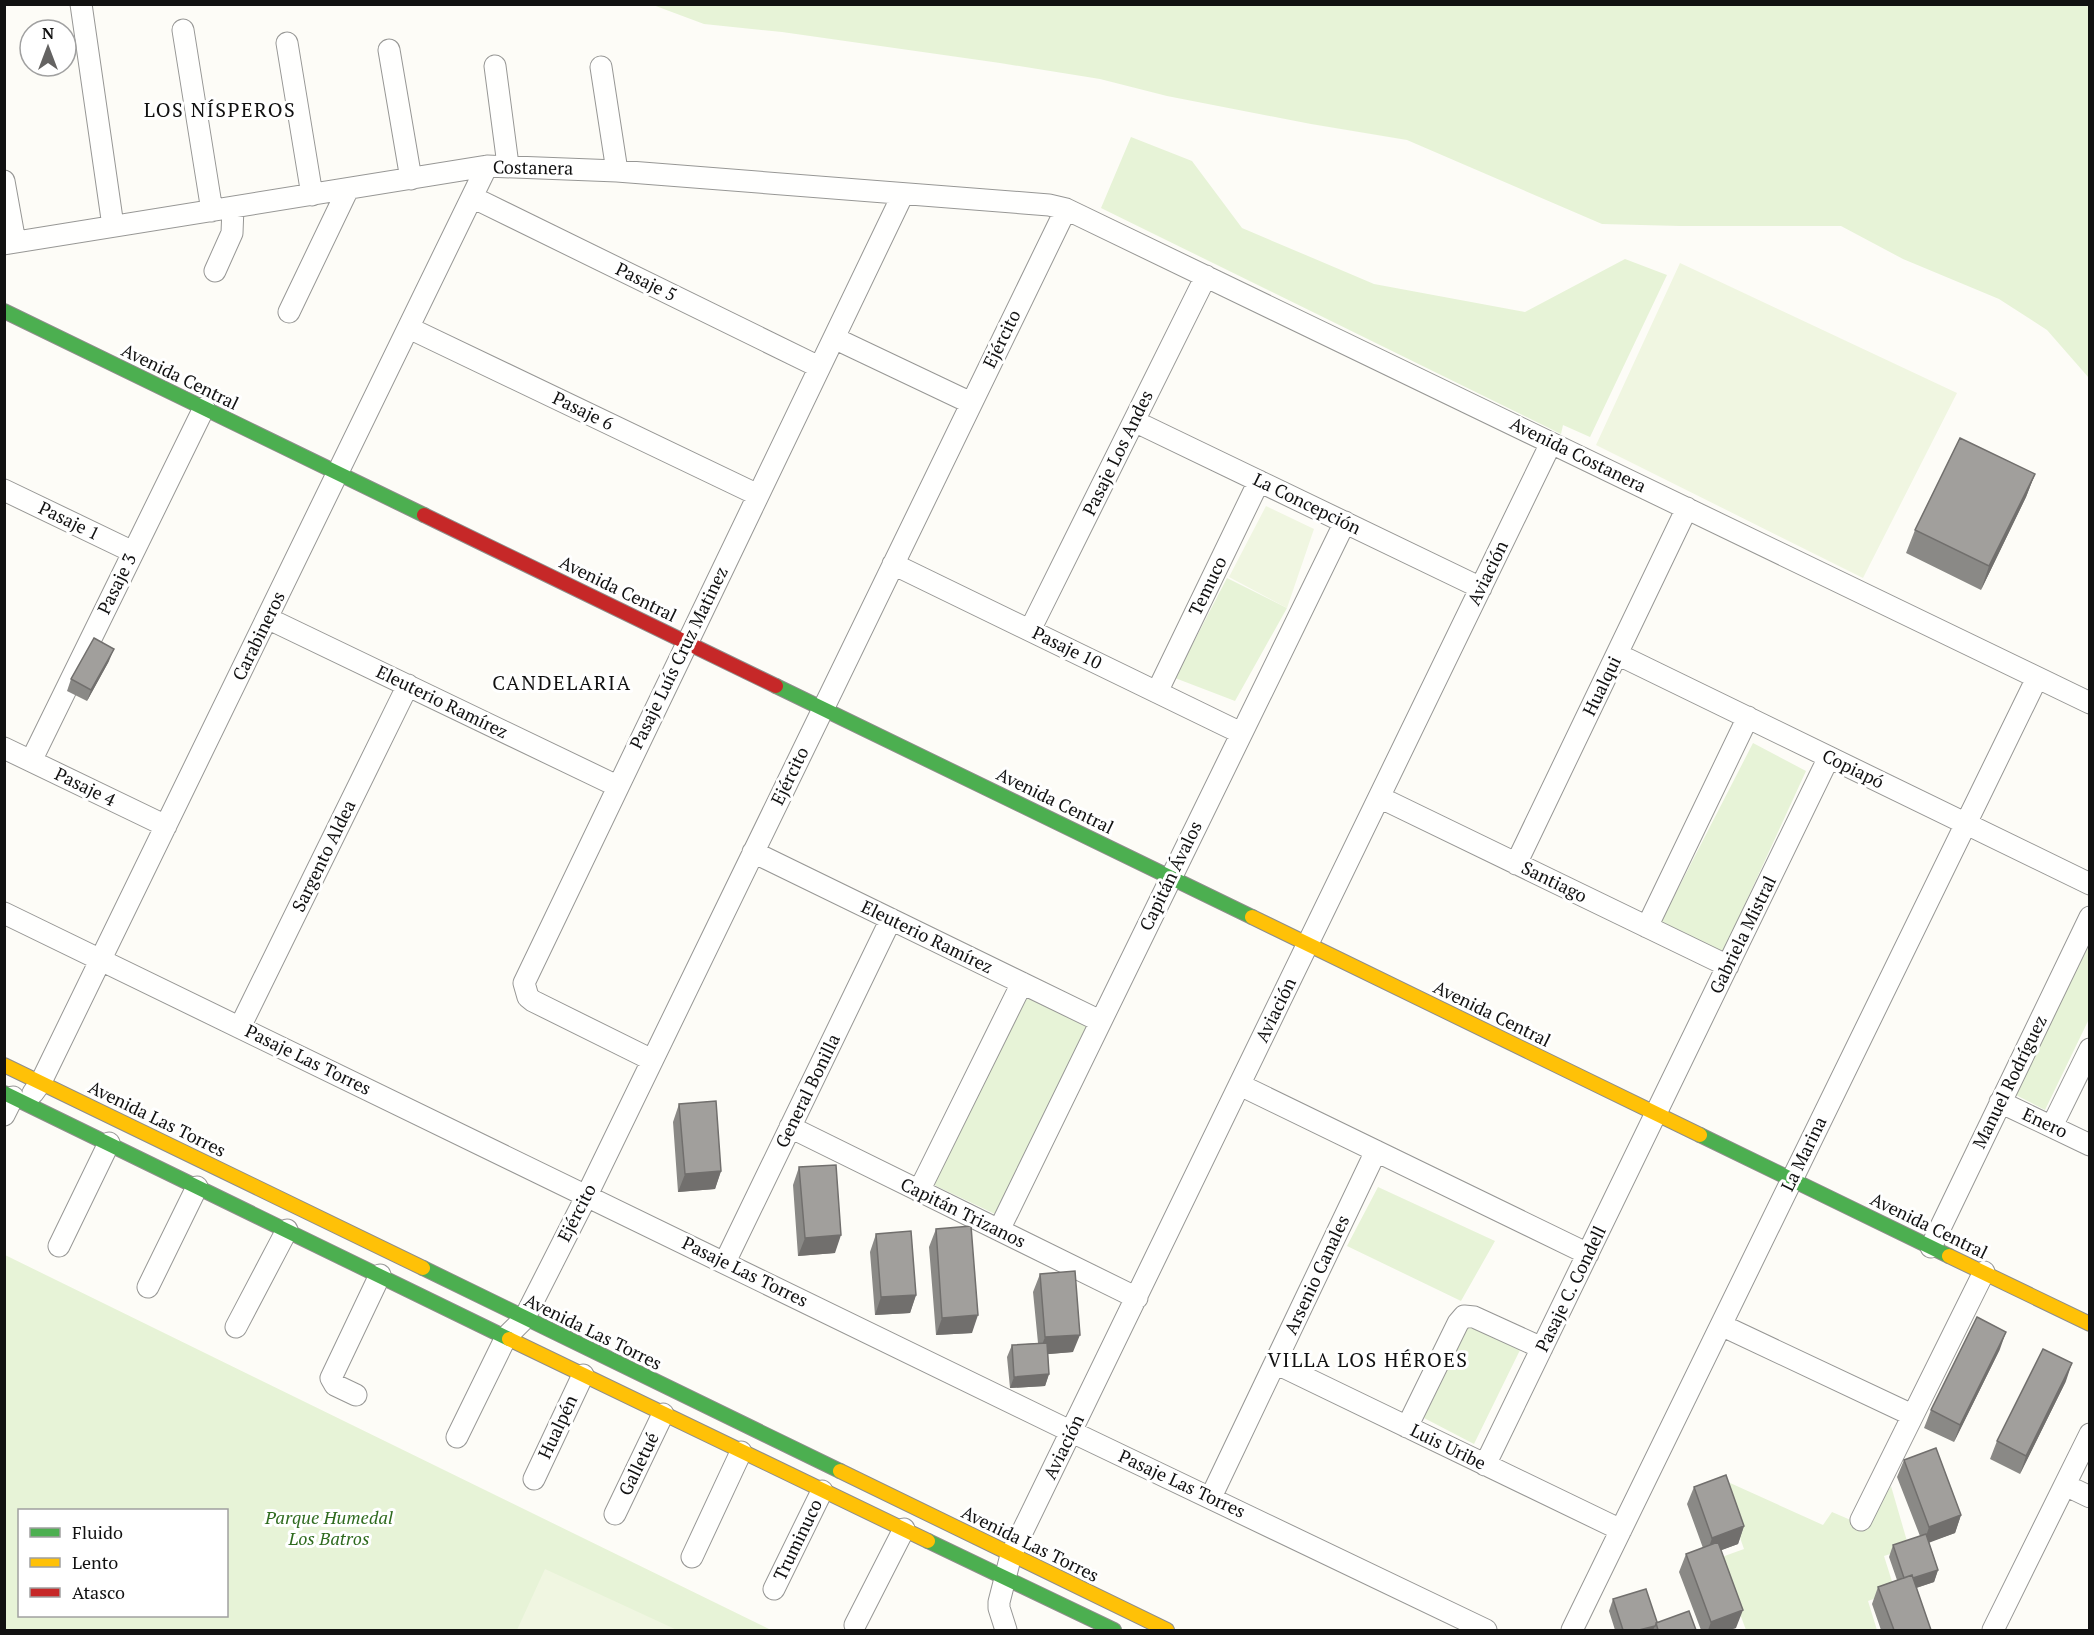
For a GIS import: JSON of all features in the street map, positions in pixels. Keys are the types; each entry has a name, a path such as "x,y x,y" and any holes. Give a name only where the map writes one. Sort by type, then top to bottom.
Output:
{"street":[{"path":"81,4 113,226"},
{"path":"183,30 212,211"},
{"path":"287,43 312,195"},
{"path":"389,50 411,179"},
{"path":"495,66 497,166"},
{"path":"601,68 616,171"},
{"name":"Costanera","path":"10,243 497,166 616,171 1066,209"},
{"name":"Carabineros","path":"12,1102 41,1083 472,197 497,166"},
{"path":"4,181 10,243"},
{"path":"290,312 348,189"},
{"name":"Pasaje Luís Cruz Matinez","path":"652,1060 533,1001 525,990 526,976 903,194"},
{"name":"Pasaje 5","path":"472,197 819,367"},
{"path":"215,271 232,233 233,207"},
{"name":"Avenida Costanera","path":"1066,209 2090,703"},
{"name":"Ejército","path":"457,1437 506,1337 524,1319 587,1195 1066,209"},
{"name":"Pasaje Los Andes","path":"1030,630 1206,276"},
{"name":"Avenida Central","path":"4,311 2090,1324"},
{"name":"Pasaje 6","path":"409,328 758,495"},
{"path":"834,338 971,403"},
{"name":"Pasaje 3","path":"31,761 204,408"},
{"name":"La Concepción","path":"1134,421 1481,588"},
{"name":"Aviación","path":"1006,1579 1011,1555 1551,443"},
{"name":"Temuco","path":"1157,692 1259,481"},
{"name":"Pasaje 1","path":"4,490 133,552"},
{"name":"Hualqui","path":"1516,864 1687,508"},
{"name":"Capitán Ávalos","path":"999,1230 1345,522"},
{"name":"Pasaje 10","path":"893,564 1241,733"},
{"name":"Eleuterio Ramírez","path":"267,618 617,786"},
{"name":"Copiapó","path":"1617,654 2090,884"},
{"name":"La Marina","path":"1572,1630 2037,678"},
{"name":"Sargento Aldea","path":"240,1027 408,685"},
{"path":"1647,927 1748,717"},
{"name":"Pasaje 4","path":"4,748 166,826"},
{"name":"Gabriela Mistral","path":"1656,1113 1829,757"},
{"name":"Santiago","path":"1379,797 1728,966"},
{"name":"Eleuterio Ramírez","path":"753,852 1100,1021"},
{"name":"Pasaje Las Torres","path":"4,913 1072,1432 1486,1630"},
{"name":"Manuel Rodríguez","path":"1931,1247 2090,917"},
{"name":"General Bonilla","path":"725,1262 891,919"},
{"path":"919,1191 1022,983"},
{"path":"2052,1126 2090,1049"},
{"name":"Avenida Las Torres","path":"4,1065 1167,1630"},
{"path":"1240,1085 1588,1254"},
{"path":"12,1102 109,1143 741,1452 1114,1630"},
{"name":"Enero","path":"2000,1102 2090,1145"},
{"name":"Pasaje C. Condell","path":"1485,1465 1656,1113"},
{"name":"Capitán Trizanos","path":"790,1127 1137,1298"},
{"path":"58,1246 109,1143"},
{"name":"Arsenio Canales","path":"1211,1497 1376,1151"},
{"path":"148,1287 197,1187"},
{"path":"236,1327 287,1230"},
{"path":"1861,1520 1984,1272"},
{"path":"356,1395 335,1385 331,1378 380,1275"},
{"path":"1407,1427 1461,1319 1474,1317 1542,1348"},
{"path":"1721,1324 1912,1415"},
{"name":"Luis Uribe","path":"1275,1363 1621,1530"},
{"name":"Hualpén","path":"534,1479 583,1375"},
{"name":"Galletué","path":"615,1514 663,1414"},
{"path":"1994,1630 2090,1434"},
{"path":"692,1557 741,1452"},
{"path":"2064,1485 2090,1497"},
{"name":"Truminuco","path":"774,1590 822,1491"},
{"path":"855,1625 904,1529"},
{"path":"1006,1579 999,1608 1006,1630"}],"green space":[{"path":"653,5 2089,5 2089,378 2047,330 1999,299 1903,259 1841,226 1602,224 1407,140 1167,96 1100,79 782,32 704,24"},
{"path":"1131,137 1192,161 1242,228 1374,284 1525,312 1625,259 1667,275 1590,437 1563,425 1561,434 1101,208"},
{"path":"1680,263 1957,393 1863,578 1596,445"},
{"path":"1266,506 1314,529 1287,608 1229,577"},
{"path":"1227,578 1287,608 1235,701 1175,678"},
{"path":"1753,743 1806,771 1723,952 1661,922"},
{"path":"2089,930 2089,1019 2045,1110 2014,1094"},
{"path":"1027,997 1087,1026 995,1214 934,1185"},
{"path":"1378,1187 1495,1241 1461,1301 1347,1246"},
{"name":"Parque Humedal Los Batros","path":"5,1255 771,1630 5,1630"},
{"path":"1469,1325 1520,1350 1474,1444 1424,1418"},
{"path":"1719,1478 1823,1525 1832,1512 1867,1527 1891,1486 1909,1548 1884,1556 1895,1591 1868,1601 1877,1630 1746,1630 1719,1558 1744,1549"},
{"path":"545,1569 677,1630 517,1630"}],"building":[{"path":"1960,438 2035,474 1989,566 1915,530"},
{"path":"94,638 114,649 91,690 71,679"},
{"path":"716,1101 721,1171 685,1174 679,1104"},
{"path":"836,1165 841,1235 805,1238 799,1167"},
{"path":"971,1226 978,1315 942,1318 936,1229"},
{"path":"911,1231 916,1295 881,1297 876,1234"},
{"path":"1075,1271 1080,1335 1045,1337 1040,1274"},
{"path":"1977,1317 2006,1332 1960,1425 1931,1410"},
{"path":"1047,1343 1049,1374 1014,1377 1012,1345"},
{"path":"2043,1349 2072,1363 2026,1456 1997,1441"},
{"path":"1936,1448 1961,1515 1929,1527 1904,1460"},
{"path":"1726,1475 1744,1526 1712,1538 1694,1487"},
{"path":"1926,1534 1938,1570 1913,1578 1912,1575 1904,1578 1893,1545"},
{"path":"1718,1542 1743,1610 1711,1622 1686,1554"},
{"path":"1912,1575 1931,1630 1894,1630 1878,1587"},
{"path":"1646,1589 1657,1622 1655,1626 1639,1630 1623,1630 1613,1599"},
{"path":"1689,1611 1696,1630 1658,1630 1656,1623"}],"traffic: fast":[{"path":"4,311 424,515"},
{"path":"776,686 1252,917"},
{"path":"4,1093 509,1339"},
{"path":"1700,1135 1949,1256"},
{"path":"423,1268 840,1471"},
{"path":"928,1541 1114,1630"}],"traffic: slow":[{"path":"1252,917 1700,1135"},
{"path":"4,1065 423,1268"},
{"path":"1949,1256 2090,1324"},
{"path":"509,1339 928,1541"},
{"path":"840,1471 1167,1630"}],"traffic: jam":[{"path":"424,515 776,686"}],"district":[{"name":"LOS NÍSPEROS","path":"220,110"},
{"name":"CANDELARIA","path":"562,683"},
{"name":"VILLA LOS HÉROES","path":"1368,1360"}]}
